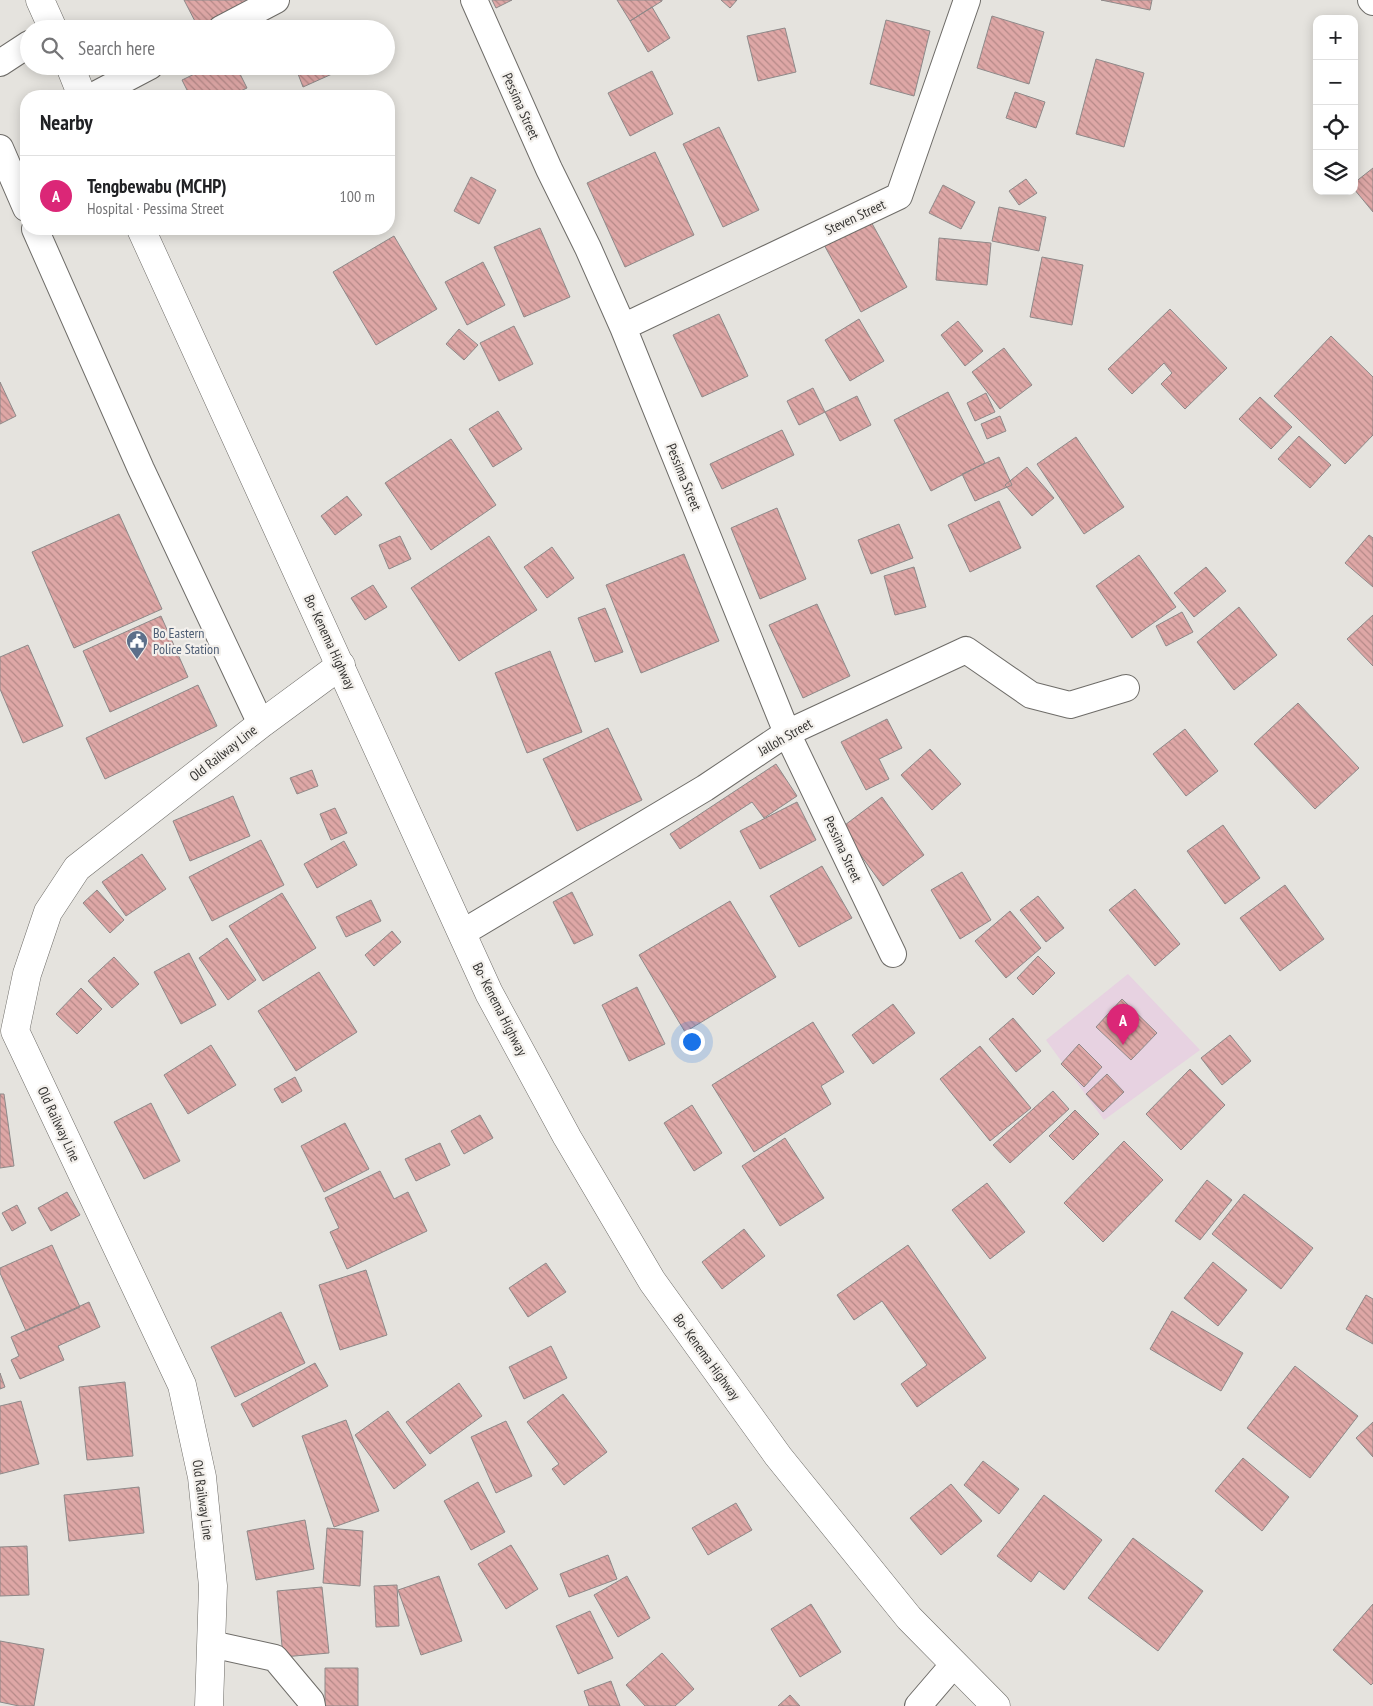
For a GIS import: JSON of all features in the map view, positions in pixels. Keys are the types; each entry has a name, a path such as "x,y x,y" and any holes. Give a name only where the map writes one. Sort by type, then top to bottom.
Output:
{"main road":[{"path":"40,0 49,20"},
{"name":"Bo- Kenema Highway","path":"144,235 489,993 567,1137 652,1281 778,1456 909,1618 996,1706"},
{"name":"Old Railway Line","path":"209,1706 213,1586 202,1477 182,1385 8,1028 48,912 77,868 261,724 340,665"}],"street":[{"path":"238,20 276,0"},
{"name":"Pessima Street","path":"474,0 549,169 588,248 623,327 787,733 893,954"},
{"name":"Steven Street","path":"623,327 899,196 967,0"},
{"path":"0,63 20,50"},
{"path":"104,90 133,75"},
{"path":"0,148 20,194"},
{"path":"38,235 141,469 261,724"},
{"name":"Jalloh Street","path":"462,933 705,788 787,733 966,650 1031,695 1070,705 1126,688"},
{"path":"211,1644 275,1658 311,1701 312,1706"},
{"path":"918,1706 954,1664"}],"shaded area":[{"path":"1128,974 1200,1050 1104,1120 1046,1040"}],"building":[{"path":"184,0 253,0 216,20 194,20"},
{"path":"492,0 512,0 496,8"},
{"path":"617,0 662,0 662,1 630,21"},
{"path":"721,0 737,0 730,8"},
{"path":"1101,0 1152,0 1150,10"},
{"path":"652,7 670,38 648,52 630,21"},
{"path":"992,16 1044,32 1029,84 977,68"},
{"path":"886,20 930,31 914,96 870,84"},
{"path":"785,28 796,72 758,81 747,36"},
{"path":"1096,59 1144,73 1124,147 1076,134"},
{"path":"652,71 673,114 630,136 608,93"},
{"path":"192,75 240,75 247,88 243,90 187,90 182,80"},
{"path":"298,75 330,75 303,87"},
{"path":"1015,92 1045,102 1036,128 1006,118"},
{"path":"719,127 759,210 723,227 683,144"},
{"path":"655,152 694,235 625,267 587,183"},
{"path":"1373,168 1373,212 1358,194 1358,180"},
{"path":"471,177 496,190 479,224 454,211"},
{"path":"1026,179 1037,193 1019,205 1009,191"},
{"path":"943,185 975,202 961,229 929,213"},
{"path":"999,207 1046,217 1039,251 992,241"},
{"path":"869,218 907,287 861,312 823,243"},
{"path":"540,228 570,297 524,317 494,247"},
{"path":"394,236 437,309 376,345 333,272"},
{"path":"939,238 991,243 987,285 936,280"},
{"path":"1042,257 1083,265 1072,325 1030,317"},
{"path":"483,262 505,305 467,325 445,282"},
{"path":"1170,309 1227,368 1185,409 1161,384 1172,373 1164,363 1132,394 1108,369"},
{"path":"719,314 748,376 702,397 673,335"},
{"path":"859,319 884,361 850,381 825,340"},
{"path":"958,321 983,351 965,366 941,335"},
{"path":"514,326 533,364 499,381 480,343"},
{"path":"459,329 478,345 464,360 446,344"},
{"path":"1331,336 1373,377 1373,435 1345,464 1274,396"},
{"path":"1004,348 1032,385 1000,409 972,372"},
{"path":"0,382 16,416 0,424"},
{"path":"813,388 825,412 799,425 787,401"},
{"path":"948,392 985,463 931,491 894,420"},
{"path":"986,393 995,412 975,421 967,403"},
{"path":"857,396 871,425 840,441 825,412"},
{"path":"1260,397 1292,427 1271,449 1239,419"},
{"path":"498,411 522,449 493,467 469,429"},
{"path":"1000,416 1006,431 987,439 981,424"},
{"path":"782,430 794,455 722,489 710,464"},
{"path":"1299,436 1331,465 1310,488 1278,459"},
{"path":"1076,437 1124,507 1084,534 1037,464"},
{"path":"451,439 496,505 431,550 385,483"},
{"path":"999,457 1012,485 975,501 962,474"},
{"path":"1027,467 1054,498 1032,516 1005,485"},
{"path":"347,496 362,515 335,535 321,516"},
{"path":"999,501 1021,548 970,572 948,525"},
{"path":"777,508 806,579 760,599 731,528"},
{"path":"119,514 162,609 74,648 32,552"},
{"path":"899,524 913,558 871,574 858,540"},
{"path":"1369,535 1373,538 1373,587 1345,563"},
{"path":"400,536 411,559 389,569 379,545"},
{"path":"489,536 537,610 459,661 411,588"},
{"path":"552,547 574,578 547,598 524,567"},
{"path":"684,554 719,641 641,673 606,585"},
{"path":"1139,555 1176,607 1132,638 1096,586"},
{"path":"914,567 926,607 895,615 884,576"},
{"path":"1206,567 1226,591 1194,617 1174,593"},
{"path":"373,585 387,607 365,620 351,598"},
{"path":"817,604 850,676 803,698 769,625"},
{"path":"1239,607 1277,655 1234,690 1197,642"},
{"path":"605,608 623,652 595,662 578,618"},
{"path":"1182,612 1193,632 1166,646 1156,626"},
{"path":"1373,615 1373,666 1347,639"},
{"path":"161,616 188,677 110,712 83,651"},
{"path":"28,645 63,726 23,743 0,689 0,657"},
{"path":"550,651 582,732 527,753 495,673"},
{"path":"198,685 217,726 105,779 86,738"},
{"path":"1298,703 1359,768 1315,809 1254,744"},
{"path":"887,719 902,748 879,759 889,779 866,790 841,742"},
{"path":"608,728 642,800 577,831 543,759"},
{"path":"1185,729 1218,771 1186,796 1153,754"},
{"path":"930,749 961,784 932,810 901,775"},
{"path":"776,764 797,796 764,818 752,802 680,849 670,834"},
{"path":"312,770 318,786 297,794 290,778"},
{"path":"233,796 250,836 190,861 173,821"},
{"path":"882,797 924,855 883,886 841,828"},
{"path":"797,802 816,840 760,869 740,831"},
{"path":"335,808 347,833 331,840 320,814"},
{"path":"1223,825 1260,878 1225,904 1187,851"},
{"path":"261,840 284,885 212,921 189,877"},
{"path":"344,841 357,865 317,888 304,864"},
{"path":"142,854 166,889 126,916 102,882"},
{"path":"822,866 852,918 799,947 770,896"},
{"path":"962,872 991,920 960,939 931,890"},
{"path":"1285,885 1324,939 1280,971 1240,918"},
{"path":"1135,889 1180,944 1155,966 1109,910"},
{"path":"97,890 124,920 110,933 83,903"},
{"path":"572,892 593,935 574,944 553,902"},
{"path":"282,893 316,948 263,981 229,926"},
{"path":"1038,896 1064,928 1046,942 1020,910"},
{"path":"371,900 381,921 346,937 336,917"},
{"path":"730,901 776,977 685,1032 639,955"},
{"path":"1010,911 1041,948 1006,978 975,941"},
{"path":"392,931 401,942 374,966 365,955"},
{"path":"227,938 256,980 228,1000 199,958"},
{"path":"189,953 216,1005 181,1024 154,972"},
{"path":"1038,956 1055,973 1033,995 1017,978"},
{"path":"114,957 139,984 112,1008 88,981"},
{"path":"319,972 357,1032 296,1071 258,1011"},
{"path":"637,987 665,1044 629,1061 602,1005"},
{"path":"81,988 102,1009 77,1034 56,1014"},
{"path":"1122,999 1157,1033 1131,1060 1096,1027"},
{"path":"893,1004 915,1033 873,1064 852,1035"},
{"path":"1013,1018 1041,1051 1016,1072 989,1039"},
{"path":"813,1022 844,1072 821,1086 831,1104 754,1152 712,1085"},
{"path":"1230,1035 1251,1061 1222,1085 1201,1058"},
{"path":"1079,1044 1102,1067 1084,1087 1061,1064"},
{"path":"211,1045 236,1085 188,1114 164,1075"},
{"path":"980,1046 1031,1108 990,1141 940,1079"},
{"path":"1190,1069 1225,1105 1181,1150 1146,1114"},
{"path":"1107,1074 1124,1092 1103,1112 1086,1094"},
{"path":"295,1077 302,1091 282,1103 274,1089"},
{"path":"1053,1091 1069,1109 1010,1163 993,1145"},
{"path":"0,1094 4,1094 14,1166 0,1168"},
{"path":"151,1103 180,1161 144,1179 114,1122"},
{"path":"692,1105 722,1153 694,1171 664,1123"},
{"path":"1075,1110 1099,1134 1073,1160 1049,1136"},
{"path":"480,1115 493,1138 464,1154 451,1131"},
{"path":"345,1123 369,1169 324,1192 301,1146"},
{"path":"785,1138 824,1198 780,1226 742,1166"},
{"path":"1124,1141 1163,1180 1103,1242 1064,1203"},
{"path":"440,1143 450,1165 416,1181 405,1159"},
{"path":"380,1171 394,1199 408,1192 427,1231 347,1269 330,1232 339,1228 325,1198"},
{"path":"1207,1180 1232,1200 1200,1240 1175,1221"},
{"path":"987,1183 1025,1232 990,1259 952,1210"},
{"path":"67,1192 80,1215 51,1231 38,1208"},
{"path":"1244,1194 1313,1248 1281,1289 1212,1234"},
{"path":"17,1205 26,1223 12,1231 2,1213"},
{"path":"744,1229 765,1256 722,1289 702,1262"},
{"path":"52,1245 80,1307 26,1331 0,1273 0,1268"},
{"path":"908,1245 986,1358 917,1407 901,1384 927,1365 882,1301 854,1320 837,1295"},
{"path":"1213,1262 1247,1290 1218,1326 1184,1298"},
{"path":"546,1263 566,1292 528,1317 509,1288"},
{"path":"366,1270 387,1335 340,1350 319,1285"},
{"path":"1366,1295 1373,1299 1373,1344 1346,1329"},
{"path":"89,1302 100,1327 58,1346 64,1360 20,1379 11,1360 19,1356 11,1337"},
{"path":"1172,1311 1243,1353 1221,1391 1150,1349"},
{"path":"281,1312 305,1363 235,1397 211,1347"},
{"path":"551,1346 567,1378 524,1399 509,1367"},
{"path":"315,1363 328,1386 253,1427 241,1404"},
{"path":"1295,1366 1358,1416 1310,1478 1247,1428"},
{"path":"0,1373 5,1387 0,1389"},
{"path":"125,1382 133,1456 87,1460 79,1387"},
{"path":"459,1383 482,1416 430,1454 406,1422"},
{"path":"563,1394 607,1452 564,1485 552,1469 559,1464 527,1422"},
{"path":"21,1401 39,1464 0,1474 0,1406"},
{"path":"388,1411 426,1465 394,1489 355,1435"},
{"path":"346,1420 379,1511 334,1527 302,1436"},
{"path":"506,1421 532,1476 496,1493 471,1437"},
{"path":"1373,1422 1373,1457 1356,1438"},
{"path":"1243,1458 1289,1497 1262,1531 1215,1491"},
{"path":"983,1461 1019,1489 999,1514 964,1485"},
{"path":"478,1482 505,1532 471,1550 444,1501"},
{"path":"951,1484 982,1521 941,1555 910,1518"},
{"path":"139,1487 144,1533 69,1541 64,1495"},
{"path":"1044,1495 1102,1540 1064,1590 1039,1571 1031,1582 997,1556"},
{"path":"736,1503 752,1530 708,1555 692,1528"},
{"path":"305,1520 314,1569 256,1580 247,1531"},
{"path":"327,1528 363,1531 360,1586 323,1583"},
{"path":"1133,1538 1203,1591 1158,1651 1088,1598"},
{"path":"511,1545 538,1589 506,1609 478,1564"},
{"path":"27,1546 29,1595 0,1596 0,1547"},
{"path":"608,1555 617,1579 569,1597 560,1574"},
{"path":"439,1576 462,1641 421,1655 398,1590"},
{"path":"627,1576 650,1618 618,1637 594,1595"},
{"path":"397,1585 399,1626 376,1627 374,1586"},
{"path":"322,1587 329,1653 283,1657 277,1591"},
{"path":"811,1604 841,1652 800,1677 771,1629"},
{"path":"1373,1604 1373,1683 1371,1685 1333,1650"},
{"path":"590,1611 613,1658 578,1674 556,1626"},
{"path":"0,1641 44,1649 34,1706 19,1706 0,1702"},
{"path":"662,1653 694,1689 675,1706 645,1706 626,1685"},
{"path":"325,1668 358,1668 358,1706 325,1706"},
{"path":"611,1681 620,1706 589,1706 584,1691"},
{"path":"790,1695 800,1706 778,1706"}],"place":[{"name":"Bo Eastern Police Station","path":"137,660"},
{"name":"Tengbewabu (MCHP)","path":"1123,1045"}]}
